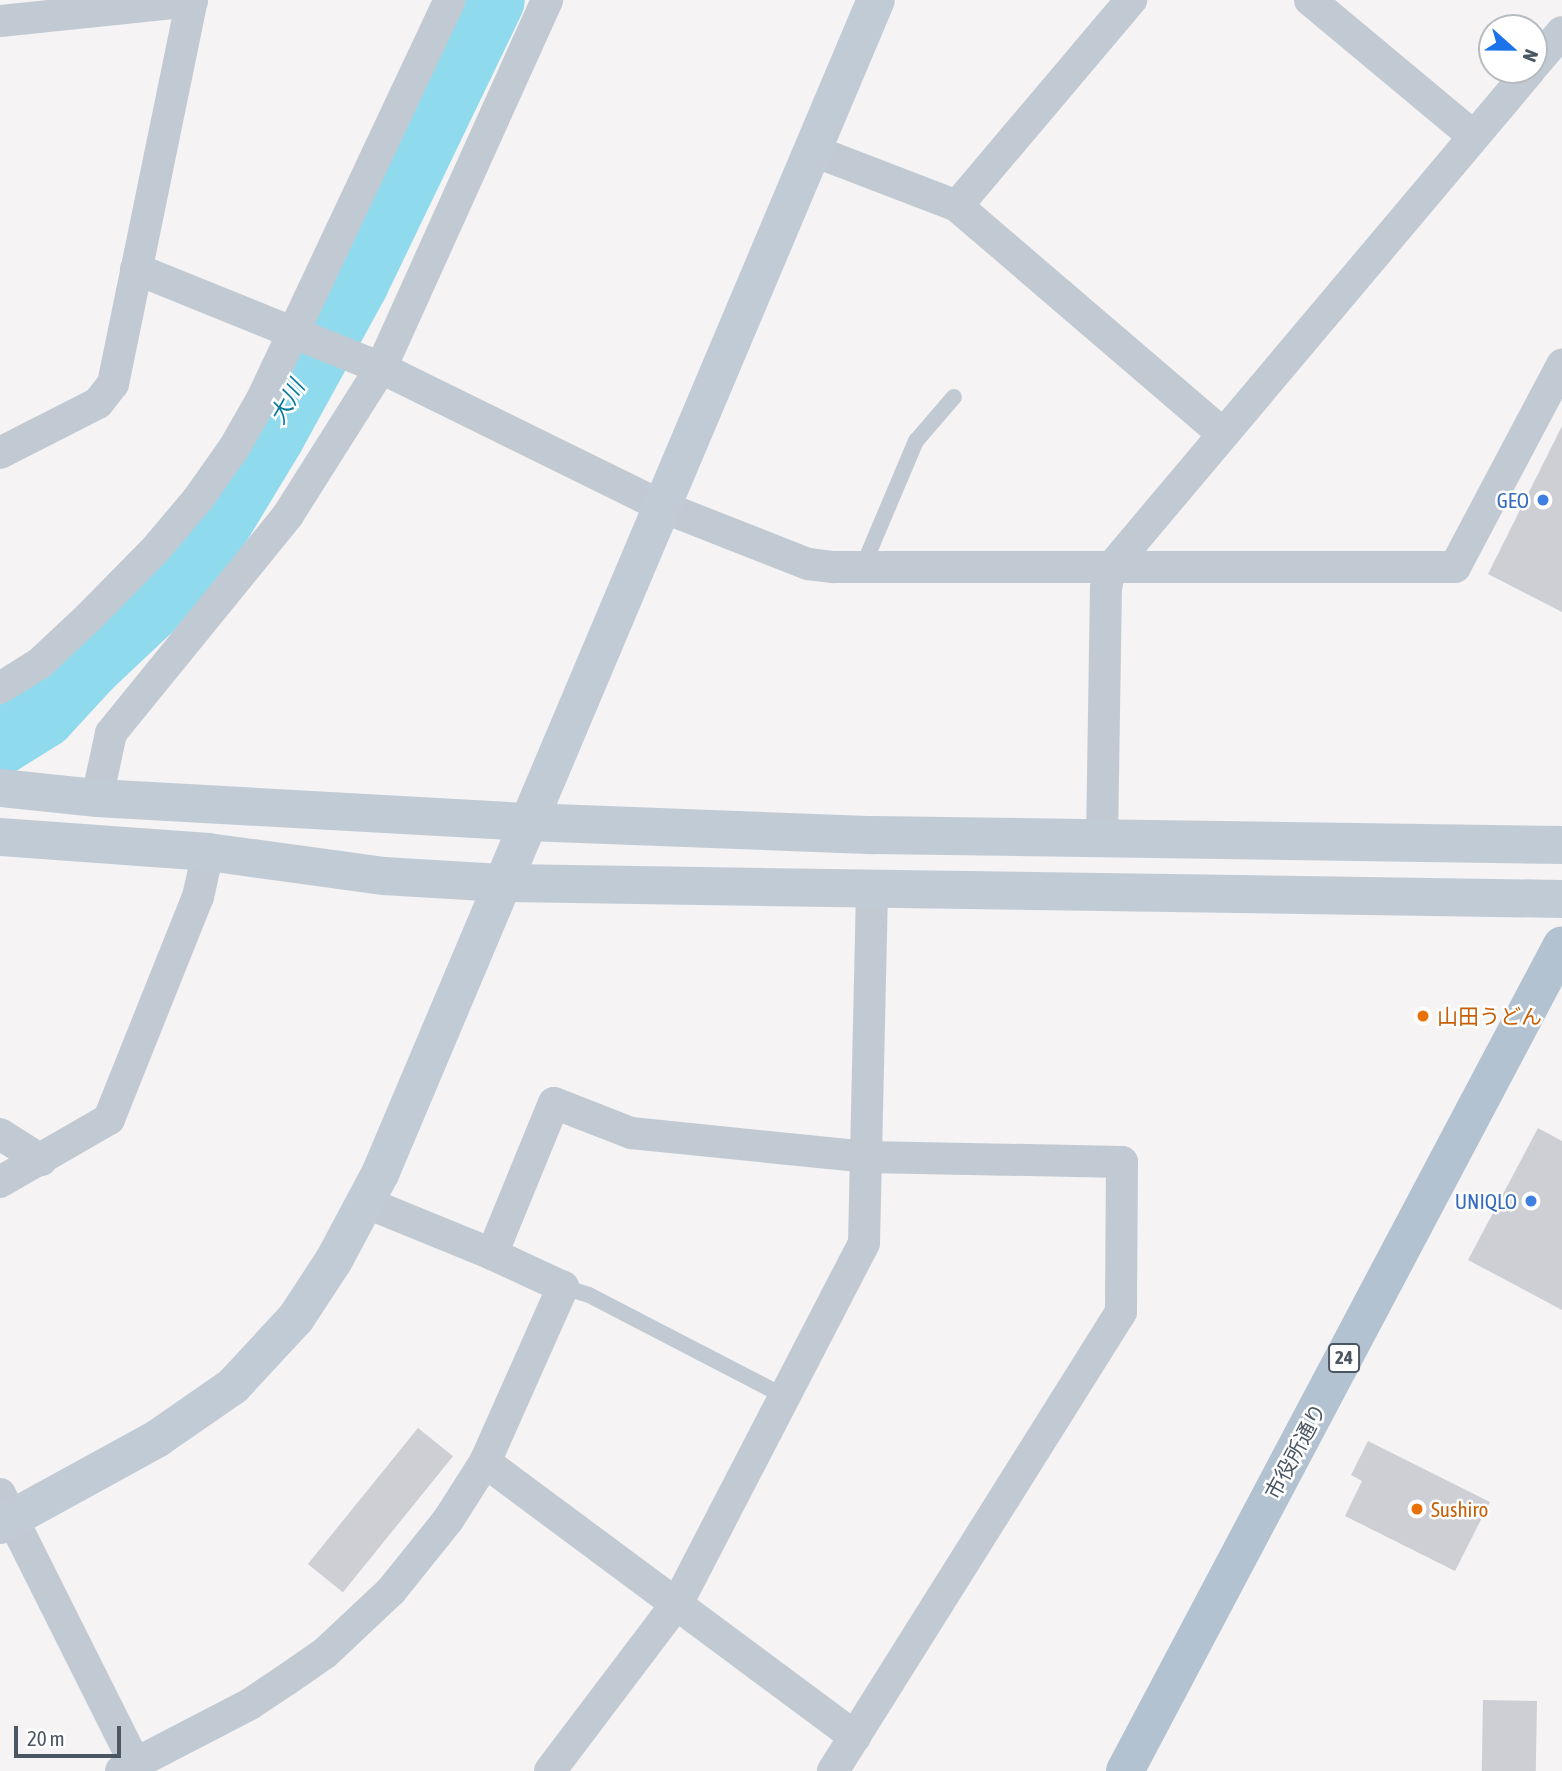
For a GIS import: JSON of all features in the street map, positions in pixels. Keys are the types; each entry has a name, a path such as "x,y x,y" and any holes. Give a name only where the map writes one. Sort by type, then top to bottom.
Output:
{"main road":[{"name":"市役所通り","path":"1125,1771 1562,945"}],"street":[{"path":"0,21 192,0 113,384 98,403 0,453"},
{"path":"0,688 40,663 64,643 155,550 198,499 234,448 300,336 450,0"},
{"path":"97,798 111,733 288,515 371,364 547,0"},
{"path":"367,1203 492,1254 563,1287 485,1462 421,1555 391,1591 324,1653 250,1704 132,1769 4,1513 158,1437 233,1386 296,1318 367,1203 500,883 663,506 876,0"},
{"path":"957,206 1131,0"},
{"path":"1310,0 1473,136"},
{"path":"1548,48 1562,32"},
{"path":"1102,839 1106,588 1110,569 1518,84"},
{"path":"814,151 957,206 1223,434"},
{"path":"136,269 371,364 663,506 808,564 869,568 1455,568 1562,365"},
{"path":"9,789 97,798 528,822 1102,839 1562,845"},
{"path":"0,836 208,852 384,876 500,883 1562,899"},
{"path":"0,1182 109,1119 198,897 208,852"},
{"path":"550,1771 678,1602 864,1243 872,888"},
{"path":"492,1254 554,1103 631,1133 867,1157 1122,1162 1121,1312 833,1771"},
{"path":"0,1134 41,1160"},
{"path":"485,1462 678,1602 855,1737"}],"lane":[{"path":"869,568 869,552 916,440 954,397"},
{"path":"563,1287 589,1295 786,1397"}],"building":[{"name":"GEO","path":"1562,426 1562,612 1488,574"},
{"name":"UNIQLO","path":"1538,1128 1562,1141 1562,1310 1468,1260"},
{"path":"418,1428 453,1456 343,1592 308,1564"},
{"name":"Sushiro","path":"1368,1441 1490,1502 1455,1571 1345,1516 1362,1481 1351,1475"},
{"path":"1483,1700 1537,1701 1536,1771 1482,1771"}],"waterway":[{"name":"大川","path":"0,742 43,715 89,665 191,569 272,435 356,282 492,0"}],"place":[{"name":"GEO","path":"1543,500"},
{"name":"山田うどん","path":"1423,1016"},
{"name":"UNIQLO","path":"1531,1201"},
{"name":"Sushiro","path":"1417,1509"}]}
